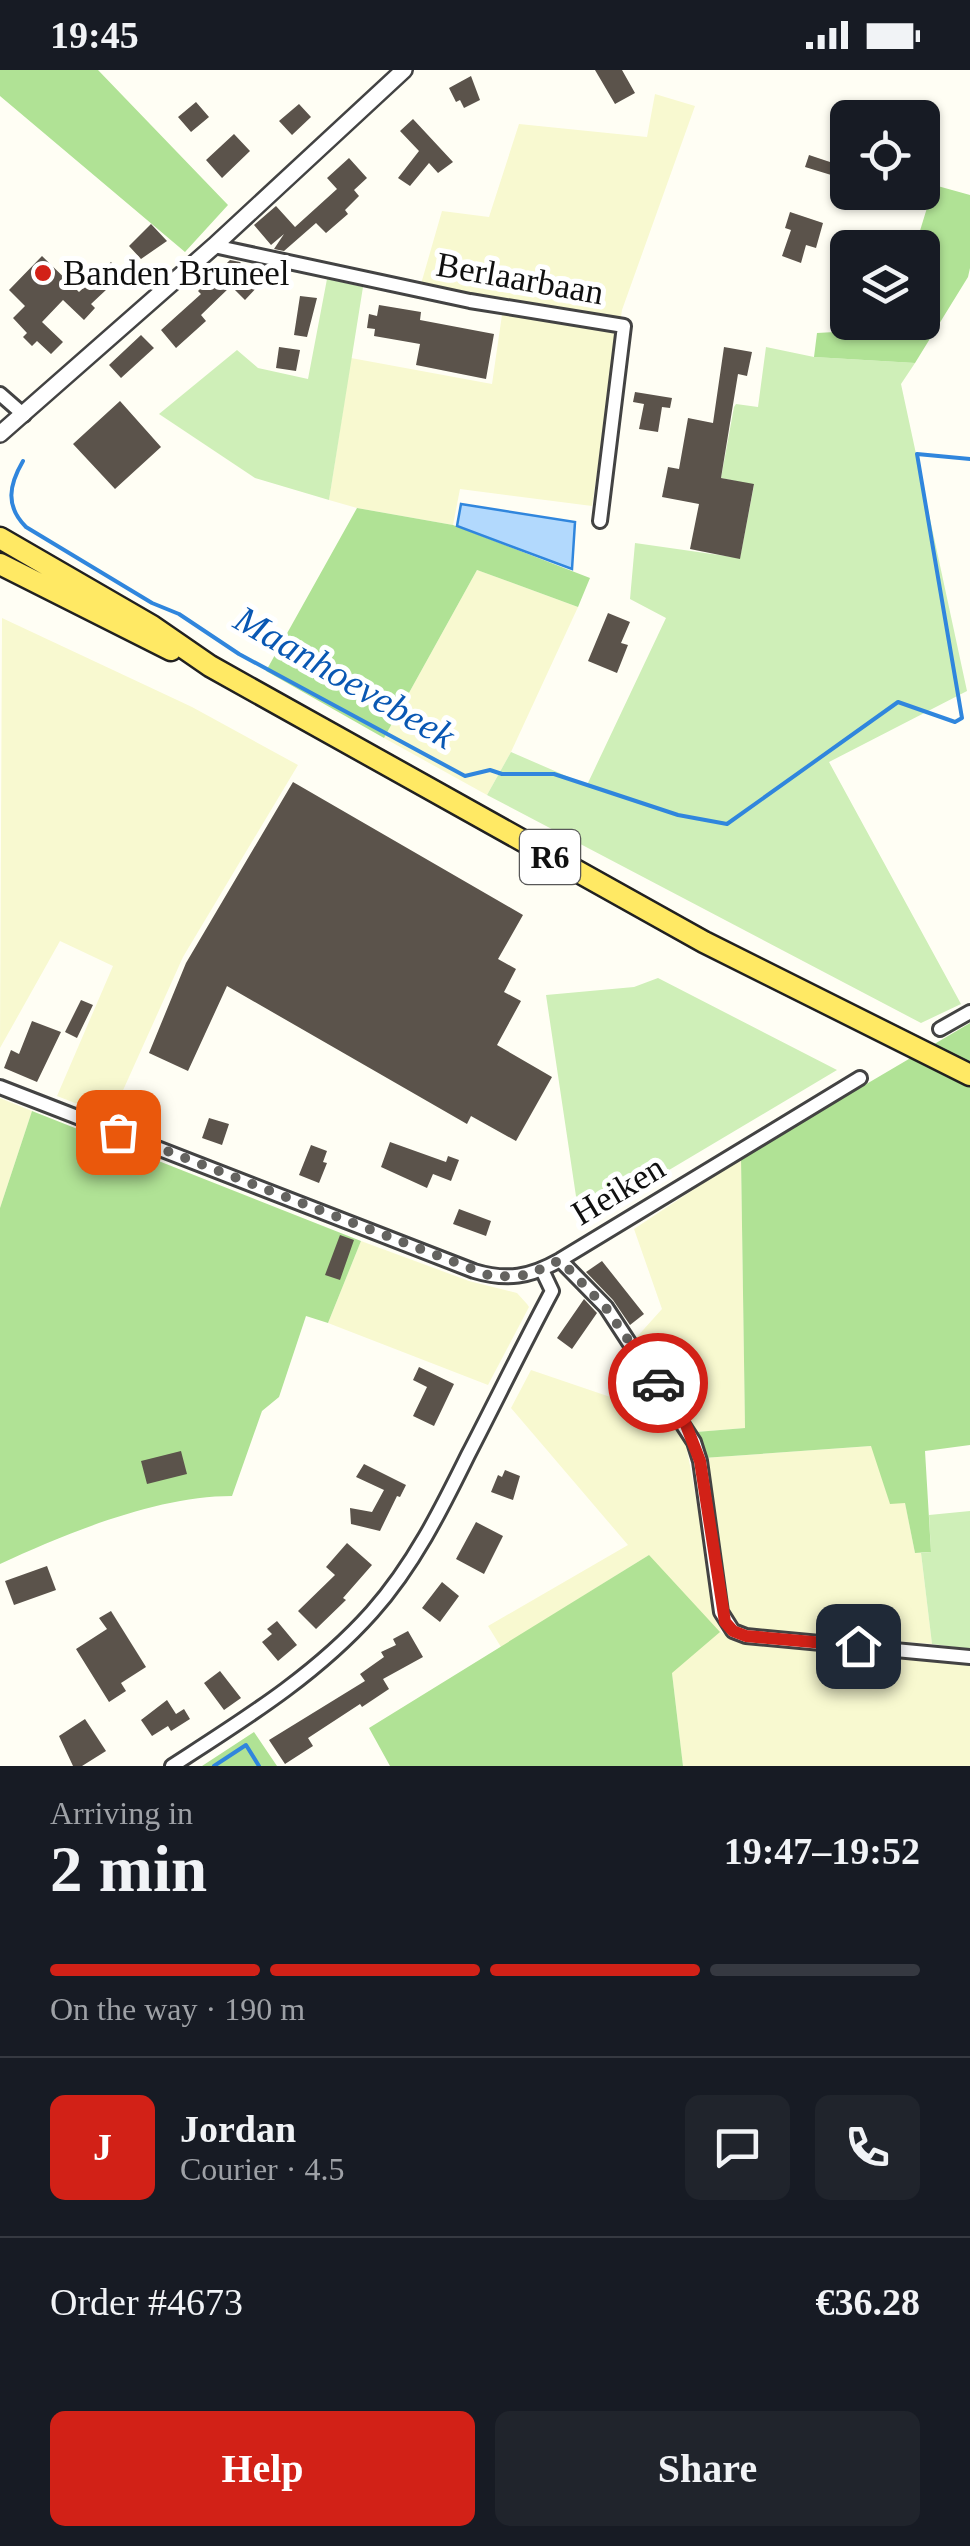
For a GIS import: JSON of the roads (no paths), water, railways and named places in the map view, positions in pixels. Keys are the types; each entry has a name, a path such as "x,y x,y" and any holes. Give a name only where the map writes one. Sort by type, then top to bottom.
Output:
{"main road":[{"name":"R6","path":"0,538 79,582 210,666 689,934 970,1075"},
{"name":"R6","path":"0,564 142,638 210,666"}],"street":[{"path":"0,434 214,246 404,70"},
{"name":"Berlaarbaan","path":"214,246 470,301 624,326 600,521"},
{"path":"0,394 24,415"},
{"path":"940,1029 970,1012"},
{"name":"Heiken","path":"0,1086 474,1271 514,1278 560,1260 860,1078"},
{"path":"560,1260 606,1308 694,1442 721,1612 733,1631 746,1636 970,1656"},
{"path":"172,1766 308,1674 374,1610 396,1581 438,1516 552,1291 542,1270"}],"water":[{"path":"461,504 575,522 572,569 457,526"}],"waterway":[{"name":"Maanhoevebeek","path":"23,461 11,495 15,511 26,527 152,603 179,614 239,654 465,776 490,770 502,774 554,774 678,815 727,824 898,702 955,722 962,718 917,454 970,459"},
{"path":"214,1766 246,1745 259,1766"}],"place":[{"name":"Banden Bruneel","path":"43,273"}]}
